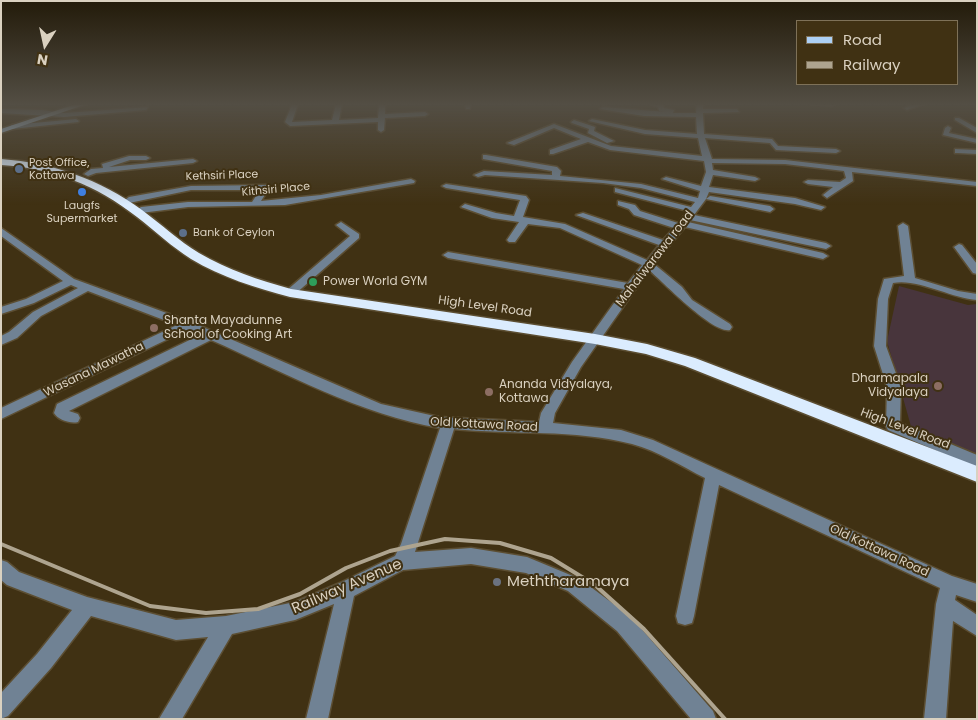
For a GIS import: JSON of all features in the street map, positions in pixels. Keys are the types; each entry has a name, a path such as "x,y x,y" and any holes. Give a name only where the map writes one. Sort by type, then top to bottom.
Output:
{"highway":[{"name":"High Level Road","path":"1,155 40,161 91,173 129,200 166,231 220,265 247,277 292,292"},
{"name":"High Level Road","path":"1,162 28,164 86,179 132,208 161,233 216,267 243,279 292,292 596,337 692,359 977,468"},
{"name":"High Level Road","path":"596,337 648,349 690,362 977,474"}],"street":[{"path":"511,143 524,138"},
{"path":"580,138 599,146 626,151 776,161 977,184"},
{"path":"603,138 616,143 708,157"},
{"name":"Mahalwarawa road","path":"544,429 548,413 576,365 630,287 686,220 704,194 710,172 702,138"},
{"path":"724,138 772,141 776,148 836,151"},
{"path":"961,138 977,141"},
{"path":"553,152 586,140"},
{"path":"958,151 977,152"},
{"path":"486,157 554,169 557,171 555,179"},
{"path":"91,173 115,161 146,158"},
{"path":"91,173 192,160"},
{"path":"827,196 851,178 847,169"},
{"path":"710,172 755,179"},
{"path":"478,175 484,173 581,180 704,194 795,201 821,207"},
{"path":"666,179 704,194 770,209"},
{"path":"581,180 686,220 823,256"},
{"name":"Kithsiri Place","path":"141,210 163,206 255,204 308,199 411,181"},
{"path":"808,182 842,185"},
{"path":"446,186 523,198 525,200 522,219 512,240"},
{"name":"Kethsiri Place","path":"129,200 190,188 266,187 255,204"},
{"path":"621,203 632,207 637,214 686,220 826,246"},
{"path":"465,207 495,216 562,226 648,264 678,290 688,302 726,327"},
{"path":"580,215 665,244"},
{"path":"292,292 356,236 341,225"},
{"path":"903,226 910,281"},
{"name":"Old Kottawa Road","path":"1,231 70,281 187,325 377,408 402,417 448,425 582,430 623,436 675,456 714,476 950,584 977,593"},
{"path":"959,247 977,271"},
{"path":"448,256 630,287"},
{"path":"977,298 894,278 888,281 883,299 880,346 894,387 893,426 977,462"},
{"path":"1,311 30,301 70,281"},
{"path":"1,341 12,335 37,314 86,288"},
{"name":"Wasana Mawatha","path":"1,414 187,325"},
{"path":"73,418 61,413 62,408 211,335"},
{"path":"401,562 409,547 448,425"},
{"path":"685,616 714,476"},
{"name":"Railway Avenue","path":"1,568 13,579 87,606 176,630 226,626 295,611 346,590 401,562 471,556 527,565 574,585 624,624 705,719"},
{"path":"935,719 945,604 950,584"},
{"path":"317,719 346,590"},
{"path":"945,604 977,627"},
{"path":"1,709 44,661 87,606"},
{"path":"170,719 226,626"}],"shaded area":[{"name":"Dharmapala Vidyalaya","path":"899,286 968,305 977,304 977,458 912,430 887,341"}],"railway":[{"path":"1,544 150,606 206,613 258,609 300,594 346,568 390,551 445,539 500,543 551,558 595,585 644,629 725,719"}],"place":[{"name":"Post Office, Kottawa","path":"19,169"},
{"name":"Laugfs Supermarket","path":"82,192"},
{"name":"Bank of Ceylon","path":"183,233"},
{"name":"Power World GYM","path":"313,282"},
{"name":"Shanta Mayadunne School of Cooking Art","path":"154,328"},
{"name":"Dharmapala Vidyalaya","path":"938,386"},
{"name":"Ananda Vidyalaya, Kottawa","path":"489,392"},
{"name":"Meththaramaya","path":"497,582"}]}
